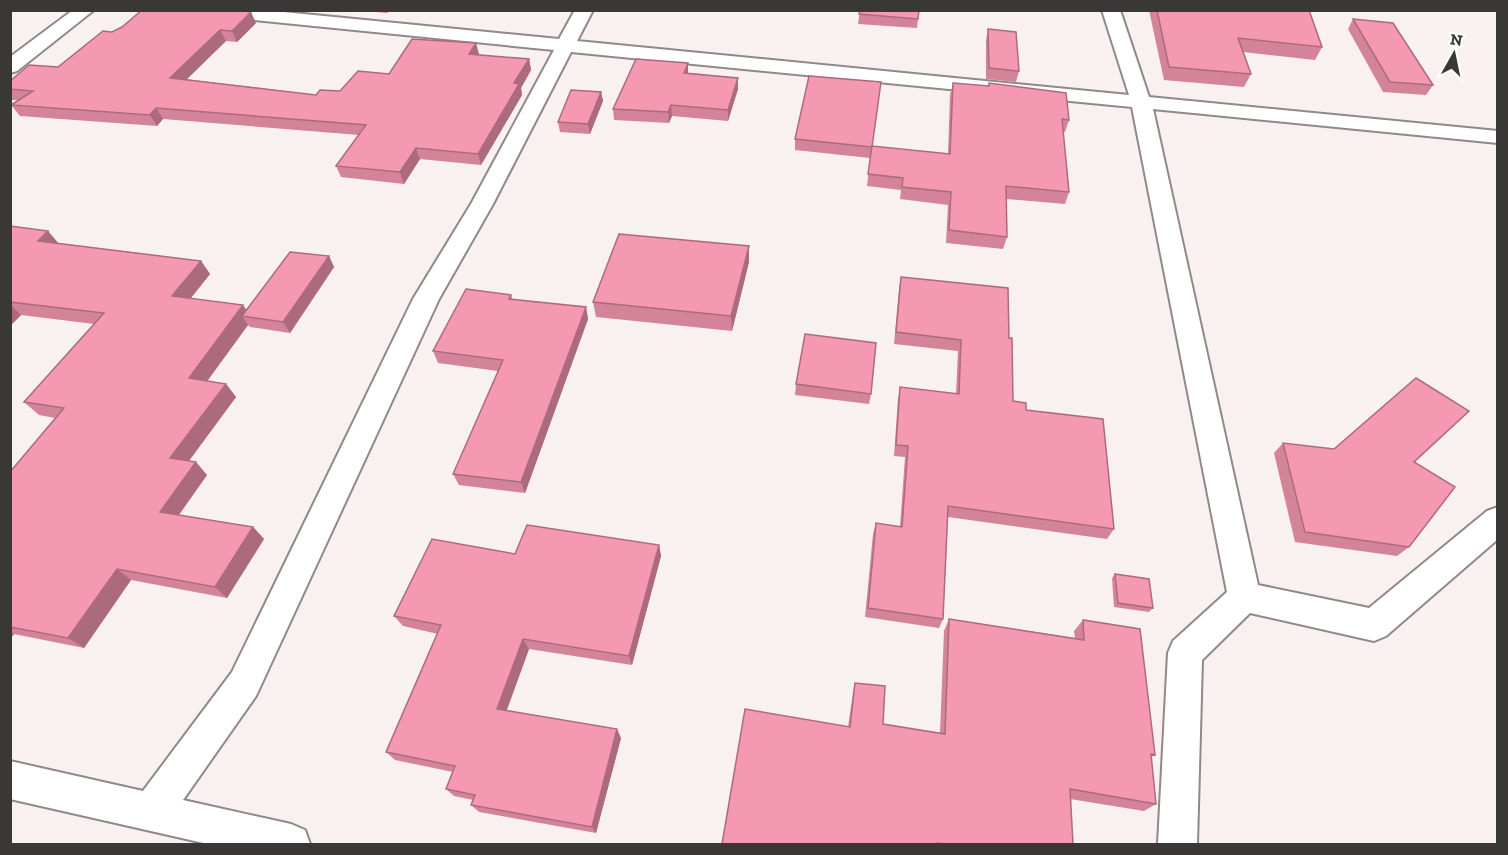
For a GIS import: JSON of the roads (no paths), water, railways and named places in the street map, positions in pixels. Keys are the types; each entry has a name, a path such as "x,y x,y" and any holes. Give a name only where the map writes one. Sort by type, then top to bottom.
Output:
{"street":[{"path":"10,68 85,10"},
{"path":"203,10 1497,137"},
{"path":"151,813 244,684 426,298 482,204 584,10"},
{"path":"1112,10 1141,102 1244,597"},
{"path":"1244,597 1374,625 1497,519"},
{"path":"1177,844 1185,653 1244,597"},
{"path":"10,780 291,844"}]}
